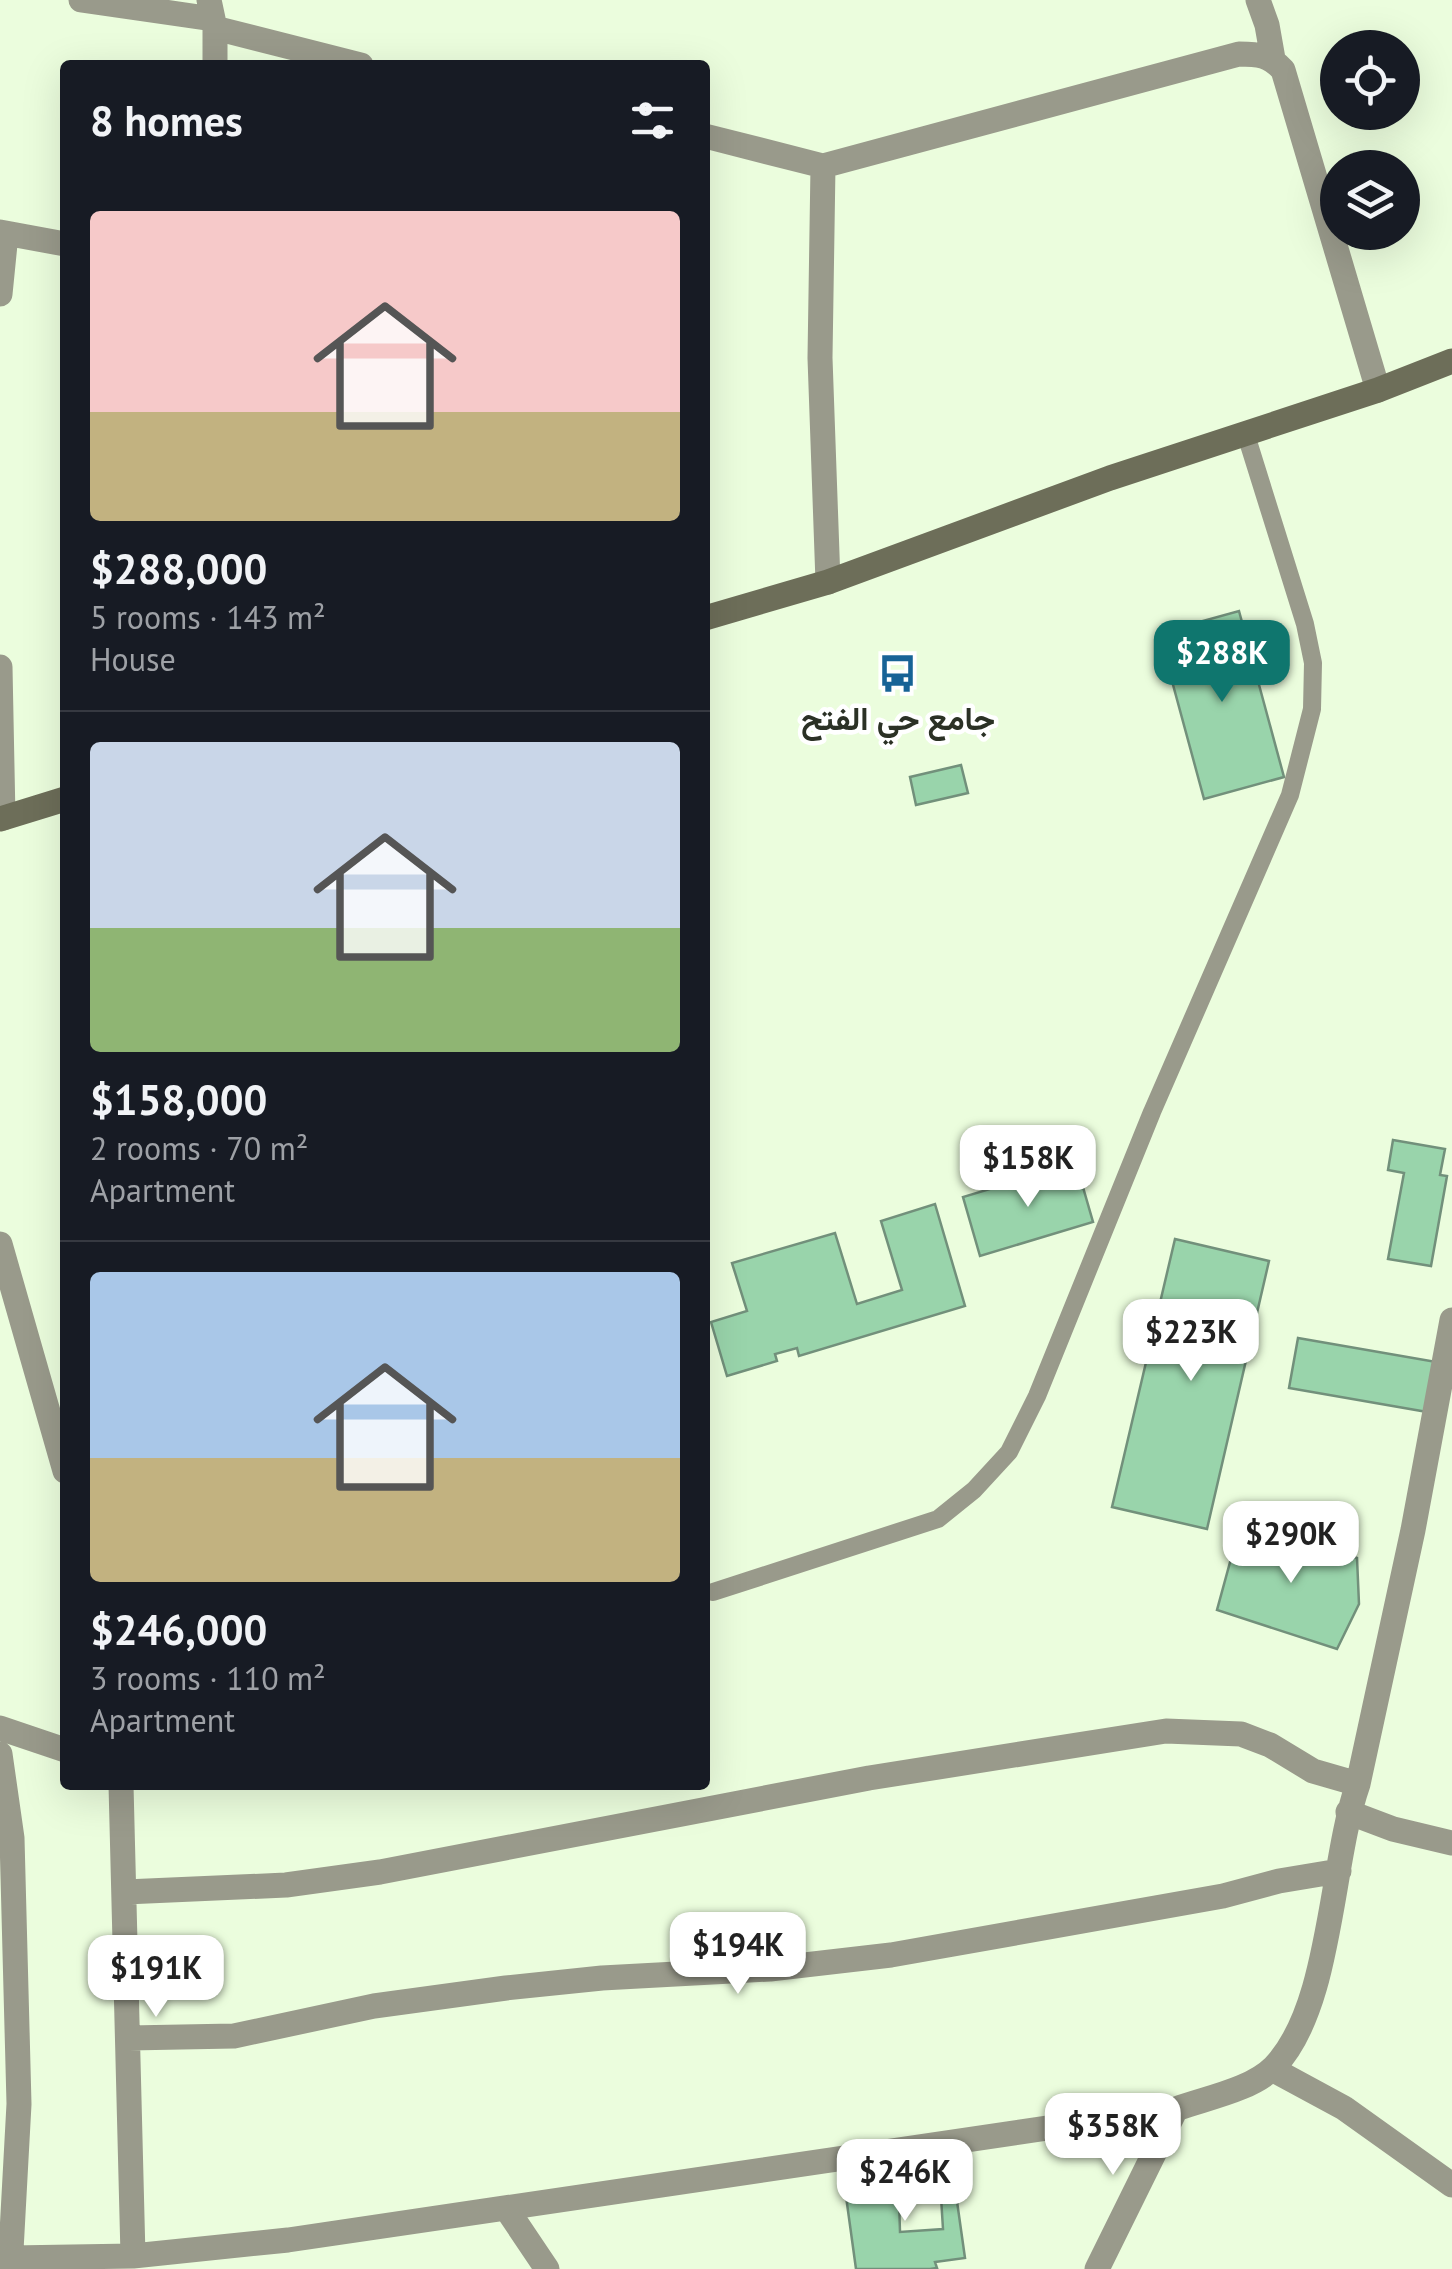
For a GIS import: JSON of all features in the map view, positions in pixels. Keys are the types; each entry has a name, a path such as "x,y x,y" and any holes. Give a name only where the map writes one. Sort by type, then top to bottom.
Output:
{"main road":[{"path":"710,617 828,582 1110,478 1378,390 1452,360"},
{"path":"1,818 60,801"}],"street":[{"path":"81,0 212,16 346,60"},
{"path":"1258,0 1273,59"},
{"path":"212,16 215,60"},
{"path":"710,137 823,166 1239,54 1260,54 1273,59 1283,70 1378,390"},
{"path":"823,166 820,358 828,582"},
{"path":"0,294 3,233 60,243"},
{"path":"0,667 1,818"},
{"path":"0,1244 60,1454"},
{"path":"0,1754 12,1838 10,2264 288,2240 1176,2109 1240,2086 1272,2069 1304,2026 1412,1530 1452,1320"},
{"path":"0,1728 60,1748"},
{"path":"125,1892 286,1885 380,1872 868,1778 1166,1732 1241,1734 1270,1745 1313,1771 1358,1784"},
{"path":"121,1790 133,2256"},
{"path":"1348,1812 1393,1829 1452,1843"},
{"path":"130,2038 234,2036 374,2006 506,1988 770,1969 891,1955 1015,1935 1338,1871"},
{"path":"1272,2069 1344,2108 1452,2185"},
{"path":"1097,2269 1176,2109"},
{"path":"506,2208 547,2269"}],"lane":[{"path":"714,1592 938,1519 974,1490 1009,1452 1037,1396 1152,1112 1290,795 1312,709 1313,663 1305,624 1246,435"}],"building":[{"path":"1239,611 1284,777 1204,799 1159,633"},
{"path":"961,765 968,793 916,805 910,777"},
{"path":"1393,1140 1445,1149 1440,1175 1447,1176 1431,1266 1388,1259 1404,1173 1388,1170"},
{"path":"1076,1163 1093,1222 980,1256 963,1197"},
{"path":"935,1204 965,1306 799,1356 797,1348 775,1354 777,1361 727,1376 711,1322 747,1311 732,1263 835,1233 857,1304 902,1290 881,1221"},
{"path":"1175,1239 1269,1261 1207,1529 1112,1507"},
{"path":"1298,1338 1442,1363 1433,1413 1289,1388"},
{"path":"1241,1522 1357,1558 1359,1604 1337,1649 1217,1610"},
{"path":"953,2173 965,2258 935,2262 937,2268 930,2269 856,2269 845,2189","holes":["941,2197 943,2229 900,2232 899,2199"]}],"place":[{"name":"جامع حي الفتح","path":"898,673"}]}
